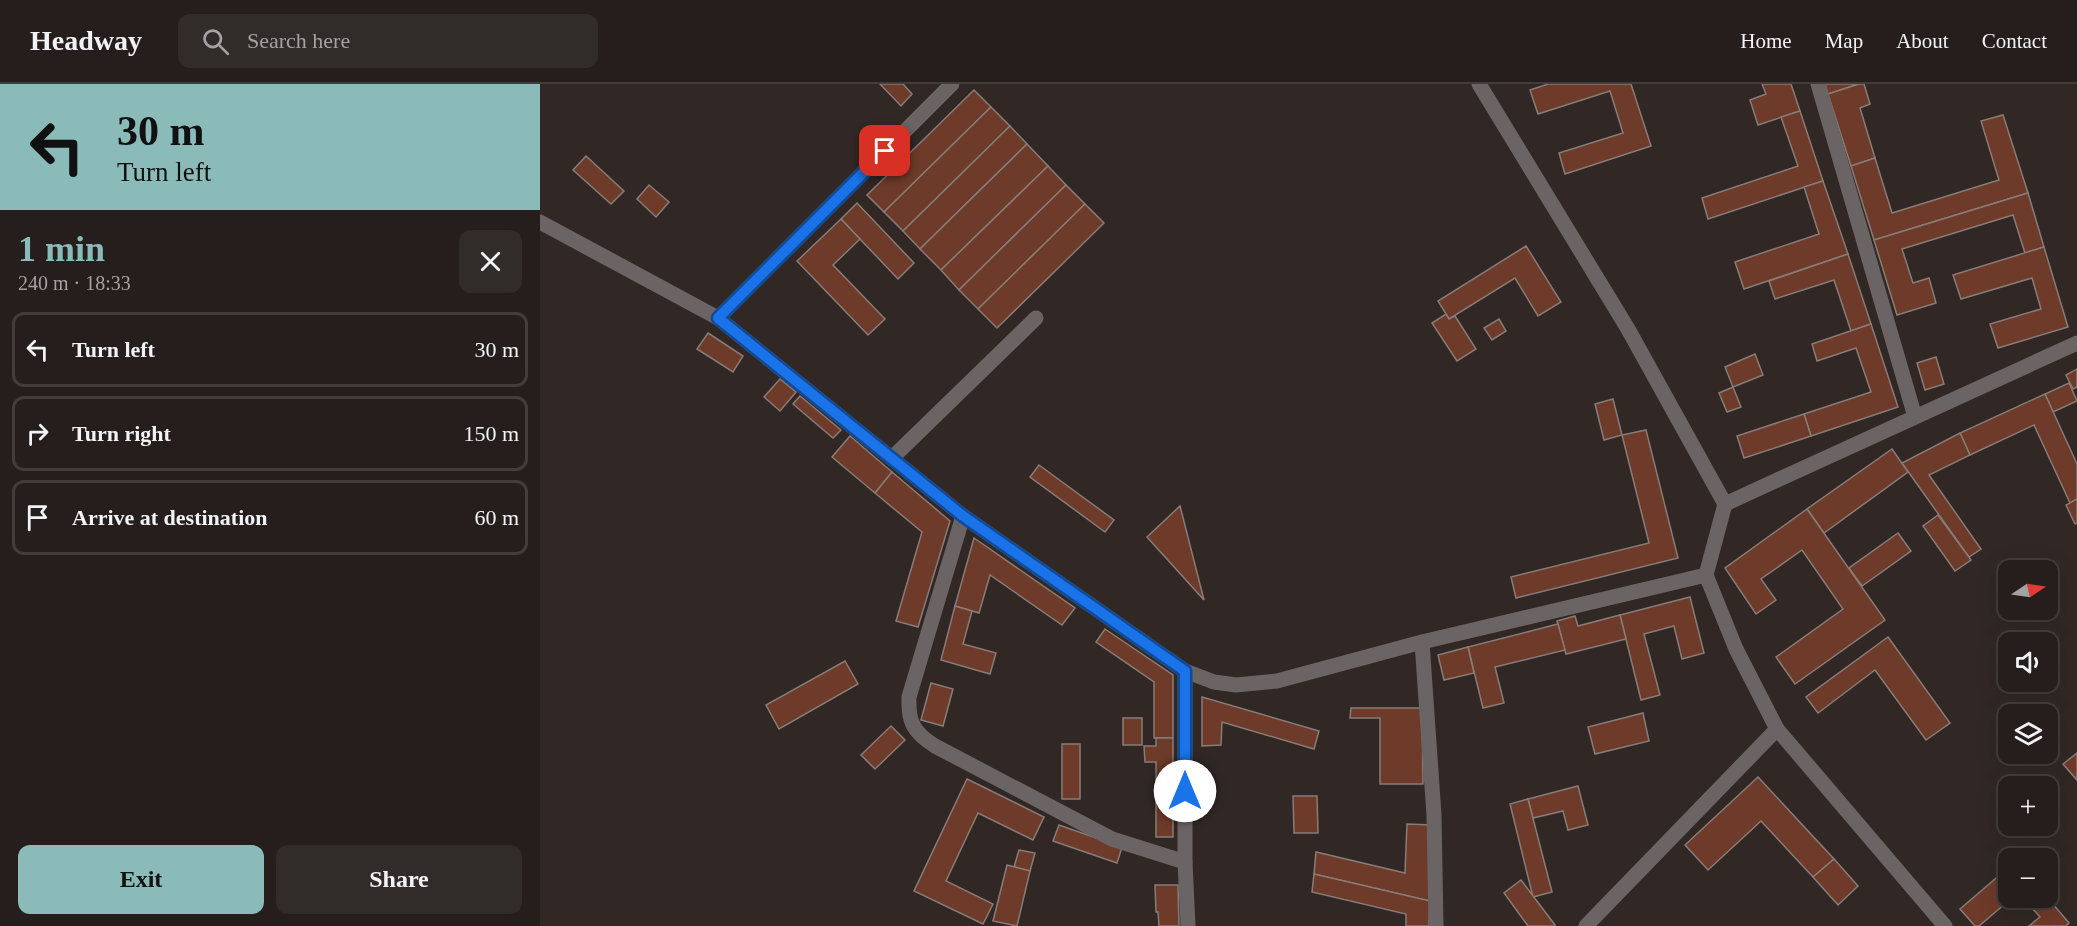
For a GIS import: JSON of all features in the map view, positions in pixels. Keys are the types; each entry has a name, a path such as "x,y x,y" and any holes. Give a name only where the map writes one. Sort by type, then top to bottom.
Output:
{"street":[{"path":"718,318 952,84"},
{"path":"1479,84 1628,329 1725,504 1706,575 1736,649 1777,729 1945,926"},
{"path":"1818,84 1915,417"},
{"path":"540,222 718,318 963,516 1185,671 1214,682 1236,685 1276,681 1422,642 1706,575"},
{"path":"892,458 1036,318"},
{"path":"1725,504 2077,343"},
{"path":"963,516 909,697 908,713 912,724 922,738 935,746 1112,839 1185,862"},
{"path":"1422,642 1434,815 1436,926"},
{"path":"1185,671 1185,862 1188,926"},
{"path":"1586,926 1777,729"}],"building":[{"path":"880,84 903,84 912,94 901,106"},
{"path":"1548,84 1631,84 1651,146 1565,174 1559,153 1623,133 1610,91 1538,114 1530,90"},
{"path":"1762,84 1791,84 1800,111 1758,125 1750,100 1766,94"},
{"path":"1825,84 1859,84 1828,94"},
{"path":"1864,84 1870,104 1860,108 1875,158 1851,166 1828,94"},
{"path":"974,90 991,107 884,212 867,195"},
{"path":"991,107 1010,126 903,231 884,212"},
{"path":"1800,111 1823,181 1708,219 1702,198 1798,166 1781,117"},
{"path":"2003,115 2028,193 1874,240 1851,166 1875,158 1892,213 1999,180 1981,121"},
{"path":"1010,126 1027,144 920,249 903,231"},
{"path":"1027,144 1048,166 941,270 920,249"},
{"path":"586,156 624,191 611,204 573,170"},
{"path":"1048,166 1066,185 959,290 941,270"},
{"path":"1823,181 1848,254 1744,289 1735,262 1819,234 1804,187"},
{"path":"649,185 669,202 656,217 637,199"},
{"path":"1066,185 1085,204 978,309 959,290"},
{"path":"2028,193 2044,247 2025,253 2013,215 1902,249 1913,283 1929,278 1936,303 1897,315 1874,240"},
{"path":"857,203 914,263 898,279 841,219"},
{"path":"1085,204 1104,223 997,328 978,309"},
{"path":"841,219 860,239 833,265 885,319 868,335 797,261"},
{"path":"1526,246 1561,302 1538,316 1515,278 1449,319 1438,301"},
{"path":"2044,247 2068,327 1998,348 1990,324 2041,309 2032,278 1961,299 1953,275"},
{"path":"1848,254 1871,324 1851,331 1834,280 1775,299 1769,281"},
{"path":"1446,314 1449,319 1455,316 1476,349 1457,361 1432,323"},
{"path":"1499,319 1506,331 1492,340 1484,328"},
{"path":"1871,324 1898,407 1811,436 1804,414 1871,392 1856,348 1817,361 1812,344"},
{"path":"708,333 743,356 733,372 697,349"},
{"path":"1755,354 1763,375 1733,387 1725,367"},
{"path":"1936,357 1944,384 1925,390 1917,363"},
{"path":"2077,369 2077,387 2073,389 2066,375"},
{"path":"780,379 796,392 780,411 764,397"},
{"path":"2069,383 2077,401 2053,412 2045,394"},
{"path":"1733,387 1741,407 1727,412 1719,393"},
{"path":"2045,394 2077,464 2077,499 2070,503 2034,425 1970,455 1960,433"},
{"path":"800,396 841,430 833,438 793,404"},
{"path":"1613,399 1622,435 1604,440 1595,404"},
{"path":"1804,414 1811,436 1744,458 1737,436"},
{"path":"1646,430 1678,558 1516,598 1511,577 1649,543 1622,435"},
{"path":"1960,433 1970,455 1929,475 1981,549 1969,557 1902,463"},
{"path":"850,436 892,472 875,493 832,457"},
{"path":"1892,449 1908,472 1824,533 1807,509"},
{"path":"1039,465 1114,520 1105,532 1030,477"},
{"path":"892,472 950,521 918,627 896,621 922,532 875,493"},
{"path":"2077,499 2077,523 2075,524 2066,505"},
{"path":"1180,506 1204,600 1147,537"},
{"path":"1807,509 1885,620 1795,684 1776,657 1843,609 1802,550 1761,579 1776,600 1756,614 1725,568"},
{"path":"1938,515 1971,560 1955,571 1923,526"},
{"path":"1898,533 1911,551 1862,586 1849,568"},
{"path":"974,538 1075,608 1062,625 990,575 979,613 955,606"},
{"path":"1690,597 1704,653 1682,659 1674,626 1644,634 1660,695 1641,700 1620,615"},
{"path":"955,606 972,611 963,644 996,653 990,674 941,660"},
{"path":"1620,615 1626,639 1566,654 1557,621 1575,616 1578,626"},
{"path":"1558,624 1565,650 1495,667 1504,703 1483,708 1468,647"},
{"path":"1105,629 1173,675 1173,738 1154,738 1154,682 1096,642"},
{"path":"1888,637 1950,723 1926,740 1875,670 1818,713 1806,697"},
{"path":"1468,647 1474,673 1444,680 1438,655"},
{"path":"845,661 858,684 779,729 766,705"},
{"path":"931,683 953,689 943,726 921,720"},
{"path":"1202,697 1319,731 1314,749 1222,722 1221,745 1202,746"},
{"path":"1351,708 1422,708 1423,784 1380,784 1380,718 1350,718"},
{"path":"1643,713 1649,741 1595,754 1588,727"},
{"path":"1123,718 1142,718 1142,745 1123,745"},
{"path":"891,726 905,740 875,769 861,755"},
{"path":"1156,738 1173,738 1173,837 1156,837 1156,762 1145,762 1144,746 1156,746"},
{"path":"1062,744 1080,744 1080,799 1062,799"},
{"path":"2077,753 2077,780 2063,764"},
{"path":"1758,777 1834,859 1813,877 1761,821 1708,870 1685,845"},
{"path":"967,779 1044,817 1033,840 978,813 946,881 993,904 983,924 914,891"},
{"path":"1578,786 1588,825 1568,830 1563,811 1533,818 1528,799"},
{"path":"1293,796 1317,796 1318,833 1294,833"},
{"path":"1528,799 1552,892 1533,897 1510,804"},
{"path":"1407,824 1432,825 1430,901 1314,874 1316,852 1405,873"},
{"path":"1059,825 1122,847 1117,863 1053,841"},
{"path":"1019,850 1035,853 1030,871 1014,867"},
{"path":"1834,859 1858,886 1838,905 1813,877"},
{"path":"1007,865 1030,871 1017,926 993,921"},
{"path":"1314,874 1430,901 1429,926 1406,926 1406,914 1312,892"},
{"path":"1998,877 1998,908 2000,908 1979,926 1975,926 1960,909"},
{"path":"1521,880 1554,926 1528,926 1504,893"},
{"path":"1155,885 1178,885 1179,926 1159,926"},
{"path":"2032,908 2056,908 2069,923 2066,926 2029,926 2040,917"}],"route":[{"path":"885,151 718,318 963,516 1185,671 1185,791"}]}
